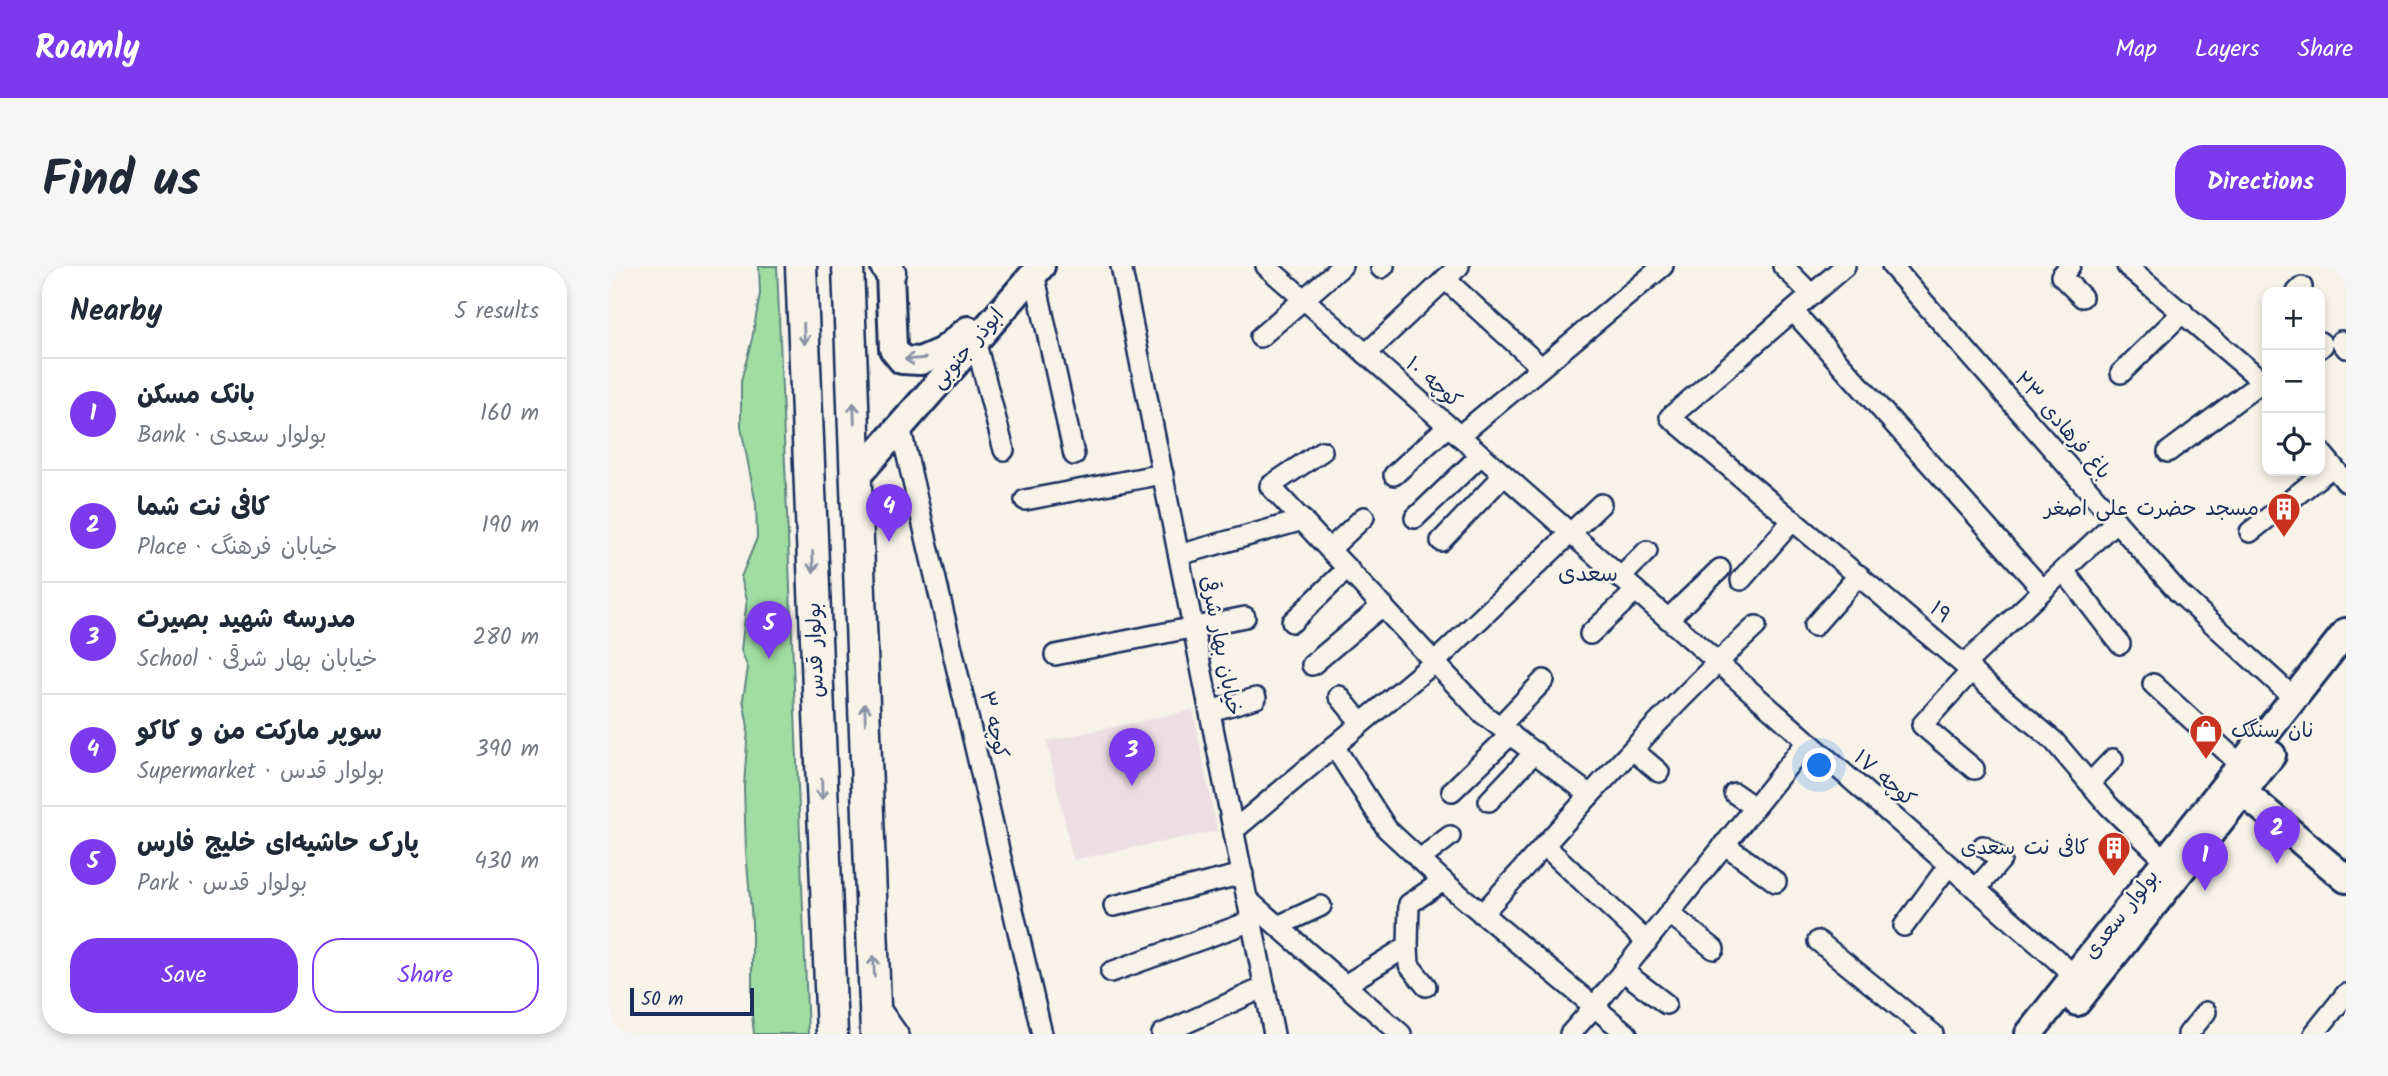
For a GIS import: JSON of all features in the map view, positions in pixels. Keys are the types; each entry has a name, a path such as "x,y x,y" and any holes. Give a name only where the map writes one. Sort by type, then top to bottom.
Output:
{"main road":[{"name":"بولوار قدس","path":"801,266 832,1034"},
{"path":"848,266 876,1034"},
{"name":"ابوذر جنوبی","path":"888,268 893,349 902,360 920,361 943,351 1034,273"},
{"name":"ابوذر جنوبی","path":"856,477 1034,273"},
{"name":"بولوار سعدی","path":"2053,1034 2294,698 2346,632"},
{"name":"بولوار سعدی","path":"2029,1034 2165,860 2346,659"},
{"path":"2237,779 2346,879"}],"street":[{"name":"خیابان بهار شرقی","path":"1121,266 1274,1034"},
{"name":"کوچه ۱۰","path":"1266,266 1570,533"},
{"path":"1260,337 1342,266"},
{"path":"1783,266 1812,295"},
{"path":"1845,266 1793,311 2043,590"},
{"name":"باغ فرهادی ۲۳","path":"1892,266 2179,593 2294,698"},
{"path":"2070,266 2061,276 2083,297"},
{"path":"2127,266 2262,380"},
{"path":"1394,475 1542,368 1655,268"},
{"path":"1034,273 1074,455"},
{"path":"1366,354 1452,273 1542,368"},
{"name":"۱۹","path":"1793,311 1670,417 2054,741 2109,806 2165,860"},
{"path":"2121,373 2183,312"},
{"path":"975,340 1004,450"},
{"path":"2168,452 2262,385"},
{"name":"کوچه ۳","path":"899,426 1042,1034"},
{"path":"1322,451 1270,486 1483,713 1590,795"},
{"path":"1415,518 1481,455"},
{"path":"2250,532 2326,459 2346,482"},
{"path":"1025,500 1163,474"},
{"path":"1441,541 1504,475"},
{"path":"1234,830 1436,661 1601,504"},
{"path":"1330,549 1364,517"},
{"path":"1179,555 1303,520"},
{"path":"1741,580 1793,520"},
{"path":"1974,769 1922,725 1968,667 2043,590 2116,521"},
{"name":"کوچه ۱۷","path":"1570,533 2075,976"},
{"path":"1620,578 1647,551"},
{"path":"1292,622 1348,568"},
{"path":"1668,619 1720,569"},
{"path":"2064,571 2120,644"},
{"path":"1814,626 1859,575"},
{"path":"1590,634 1636,591"},
{"path":"1313,665 1383,605"},
{"path":"1055,655 1245,617"},
{"path":"1482,914 1590,795 1756,626"},
{"path":"1452,790 1505,730 1544,680"},
{"path":"2153,684 2237,779"},
{"path":"1339,696 1361,723"},
{"path":"1210,711 1256,698"},
{"path":"1570,1034 1807,742"},
{"path":"1334,746 1387,829 1443,881 1627,1034"},
{"path":"1633,750 1658,772"},
{"path":"1489,801 1535,752"},
{"path":"2090,783 2113,759"},
{"path":"1734,793 1754,807"},
{"path":"1419,860 1450,836"},
{"path":"1724,844 1776,882"},
{"path":"1544,845 1647,942"},
{"path":"1976,890 2001,860 1983,846"},
{"path":"1903,926 1948,866"},
{"path":"1115,906 1243,874"},
{"path":"1426,986 1409,965 1409,904 1443,881"},
{"path":"1248,900 1401,1034"},
{"path":"1278,926 1321,906"},
{"path":"1669,913 1714,949"},
{"path":"1111,972 1252,921"},
{"path":"1818,941 1933,1034"},
{"path":"1345,985 1408,946"},
{"path":"1623,971 1666,1004"},
{"path":"1162,1034 1265,987"},
{"path":"2314,1034 2346,994"},
{"path":"875,1002 898,1034"},
{"path":"2188,1034 2206,1012"}],"shaded area":[{"path":"1193,710 1217,831 1073,860 1047,741"}],"green space":[{"path":"759,266 777,266 808,1034 754,1034 752,1014 752,922 744,787 748,727 743,699 748,668 741,650 747,599 741,577 757,538 756,504 741,427 741,381 760,294"}],"place":[{"name":"مسجد حضرت علی اصغر","path":"2284,539"},
{"name":"سوپر مارکت من و کاکو","path":"889,542"},
{"name":"پارک حاشیه‌ای خلیج فارس","path":"769,659"},
{"name":"نان سنگک","path":"2206,761"},
{"name":"مدرسه شهید بصیرت","path":"1132,786"},
{"name":"کافی نت شما","path":"2277,864"},
{"name":"کافی نت سعدی","path":"2114,878"},
{"name":"بانک مسکن","path":"2205,891"}],"district":[{"name":"سعدی","path":"1588,575"}]}
